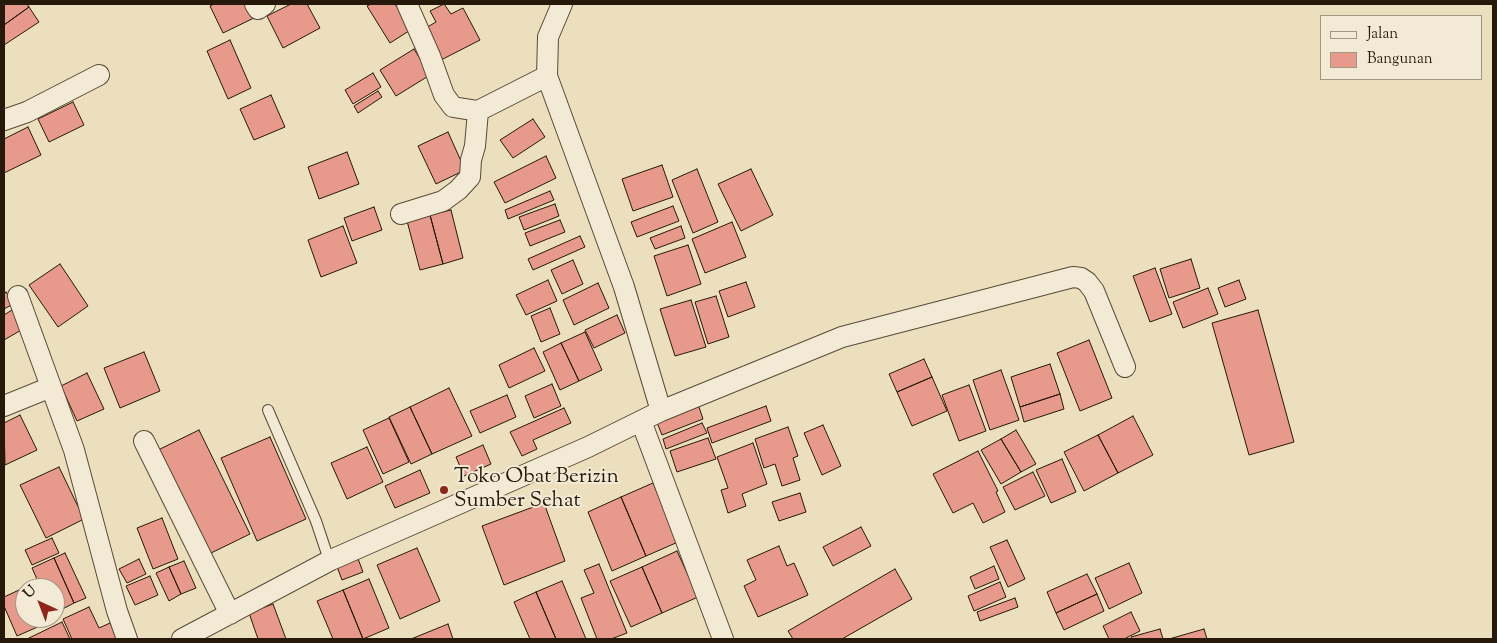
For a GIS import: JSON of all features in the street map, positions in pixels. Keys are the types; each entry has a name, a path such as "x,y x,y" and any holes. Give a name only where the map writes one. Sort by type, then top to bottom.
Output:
{"street":[{"path":"255,4 258,9 265,4"},
{"path":"562,4 548,38 547,76 624,287 661,411"},
{"path":"411,5 444,95 453,107 478,111 547,76"},
{"path":"4,120 27,112 99,74"},
{"path":"401,214 443,201 458,190 470,177 471,160 476,146 478,111"},
{"path":"182,639 331,560 579,451 661,411 842,337 1073,277 1081,278 1087,282 1094,291 1124,367"},
{"path":"18,296 74,450 117,610 127,639"},
{"path":"4,406 51,386"},
{"path":"641,421 723,639"},
{"path":"144,441 230,614"}],"lane":[{"path":"268,410 331,560"}],"building":[{"path":"4,4 27,4 29,7 4,25"},
{"path":"214,4 250,4 256,17 223,33 210,6"},
{"path":"291,4 307,4 320,28 283,48 267,16"},
{"path":"371,4 395,4 412,29 390,43 367,6"},
{"path":"444,4 451,14 463,8 480,40 441,60 424,29 436,22 430,11"},
{"path":"29,7 39,22 4,45 4,25"},
{"path":"230,40 251,88 228,99 207,51"},
{"path":"414,49 430,75 396,96 380,70"},
{"path":"373,73 381,87 353,104 345,90"},
{"path":"378,91 382,97 358,113 354,106"},
{"path":"271,95 285,127 254,140 240,109"},
{"path":"73,102 84,125 49,142 38,119"},
{"path":"533,119 545,137 513,158 500,140"},
{"path":"28,127 41,155 4,173 4,139"},
{"path":"448,132 465,170 436,184 418,146"},
{"path":"347,152 359,184 319,199 308,167"},
{"path":"546,156 556,178 505,203 494,182"},
{"path":"662,165 673,197 633,211 622,179"},
{"path":"697,169 718,222 693,233 672,180"},
{"path":"751,169 773,215 741,231 718,184"},
{"path":"550,191 554,200 508,219 505,210"},
{"path":"555,204 559,216 524,230 519,217"},
{"path":"673,206 679,221 637,237 631,222"},
{"path":"374,207 382,230 352,241 344,218"},
{"path":"451,210 463,258 443,264 430,215"},
{"path":"430,215 443,264 420,270 407,221"},
{"path":"560,220 565,232 530,246 525,233"},
{"path":"732,222 746,257 705,273 692,239"},
{"path":"343,226 357,263 321,277 308,240"},
{"path":"681,226 685,238 655,249 650,238"},
{"path":"580,236 585,247 533,270 528,259"},
{"path":"688,245 701,284 667,296 654,256"},
{"path":"1191,259 1200,288 1169,298 1160,269"},
{"path":"573,260 583,284 562,294 551,270"},
{"path":"60,264 88,306 58,327 29,285"},
{"path":"1155,268 1172,314 1150,322 1133,276"},
{"path":"548,280 557,301 526,315 516,295"},
{"path":"1239,280 1246,299 1225,307 1218,288"},
{"path":"746,282 755,307 728,317 719,291"},
{"path":"598,283 609,308 574,325 563,300"},
{"path":"1208,288 1218,314 1183,328 1173,302"},
{"path":"6,292 13,304 4,309 4,294"},
{"path":"716,296 729,337 708,344 695,302"},
{"path":"691,300 706,347 675,356 660,309"},
{"path":"550,308 560,334 541,342 531,316"},
{"path":"12,310 23,329 4,340 4,315"},
{"path":"1258,310 1294,442 1249,455 1212,323"},
{"path":"617,315 625,333 594,348 585,330"},
{"path":"585,332 602,370 579,381 561,343"},
{"path":"1089,340 1112,398 1080,411 1057,353"},
{"path":"561,343 579,381 560,390 543,352"},
{"path":"534,348 545,371 509,388 499,365"},
{"path":"144,352 160,391 120,408 104,368"},
{"path":"924,359 932,377 897,392 889,374"},
{"path":"1050,364 1060,394 1020,407 1011,377"},
{"path":"1001,370 1019,420 990,430 973,380"},
{"path":"87,373 104,409 77,421 61,386"},
{"path":"932,377 947,411 912,426 897,392"},
{"path":"552,384 561,406 534,418 525,396"},
{"path":"969,385 986,431 959,441 942,395"},
{"path":"449,388 472,436 432,454 410,407"},
{"path":"1060,394 1064,409 1024,422 1020,407"},
{"path":"507,395 516,417 480,433 470,411"},
{"path":"698,404 703,419 662,435 656,420"},
{"path":"766,406 771,421 712,443 707,428"},
{"path":"410,407 432,454 411,464 389,417"},
{"path":"564,408 571,423 533,440 537,449 522,456 510,432"},
{"path":"20,415 37,450 5,465 4,423"},
{"path":"1133,416 1153,455 1118,473 1098,435"},
{"path":"389,418 409,462 383,474 363,430"},
{"path":"702,423 707,433 666,449 663,439"},
{"path":"823,425 841,466 822,475 804,433"},
{"path":"788,427 798,456 793,458 800,480 782,486 775,464 764,468 755,439"},
{"path":"199,430 250,534 209,554 158,450"},
{"path":"1016,430 1036,464 1021,472 1001,439"},
{"path":"1098,435 1118,473 1084,491 1064,452"},
{"path":"270,437 306,519 257,541 221,458"},
{"path":"708,438 716,459 677,472 670,451"},
{"path":"1001,439 1021,472 1001,484 981,450"},
{"path":"753,443 767,484 742,494 746,506 728,513 721,490 728,488 717,457"},
{"path":"483,445 491,464 464,476 456,457"},
{"path":"367,447 383,482 347,499 331,463"},
{"path":"978,451 998,491 996,492 1005,512 983,523 973,503 953,513 933,474"},
{"path":"1062,459 1076,492 1051,503 1036,470"},
{"path":"59,467 84,519 46,538 20,485"},
{"path":"420,470 430,493 395,508 385,486"},
{"path":"1033,472 1045,496 1015,510 1003,487"},
{"path":"653,483 678,542 646,556 621,497"},
{"path":"800,493 806,512 779,521 772,502"},
{"path":"621,497 646,556 612,571 588,512"},
{"path":"544,503 565,561 504,585 482,526"},
{"path":"162,518 178,559 153,569 137,528"},
{"path":"861,527 871,546 833,566 823,547"},
{"path":"52,538 59,553 32,565 25,550"},
{"path":"1007,540 1025,579 1008,587 990,547"},
{"path":"779,546 787,566 794,563 808,595 758,617 744,586 756,580 747,560"},
{"path":"417,548 440,601 400,619 377,565"},
{"path":"677,551 698,597 662,613 642,567"},
{"path":"65,553 86,598 74,603 65,583 65,578 63,578 54,558"},
{"path":"357,556 363,572 342,580 336,564"},
{"path":"54,558 63,578 36,578 32,568"},
{"path":"139,559 146,574 127,583 119,569"},
{"path":"184,561 196,588 181,594 169,567"},
{"path":"1129,563 1142,593 1109,609 1095,578"},
{"path":"599,564 627,633 611,639 597,639 581,598 594,593 584,570"},
{"path":"994,566 999,579 975,589 970,577"},
{"path":"169,567 181,594 169,601 156,573"},
{"path":"642,567 662,613 631,627 610,581"},
{"path":"895,569 912,599 842,639 793,639 788,631"},
{"path":"1087,574 1097,594 1056,613 1047,592"},
{"path":"150,576 158,595 135,605 126,586"},
{"path":"369,579 389,628 363,639 343,590"},
{"path":"562,581 586,639 556,639 536,592"},
{"path":"1000,582 1006,597 974,611 968,596"},
{"path":"65,583 74,603 65,608"},
{"path":"343,590 363,639 333,639 317,601"},
{"path":"15,592 15,628 35,628 17,636 4,606 4,597"},
{"path":"536,592 556,639 530,639 514,602"},
{"path":"1097,594 1104,611 1064,630 1056,613"},
{"path":"1015,598 1018,607 980,621 977,612"},
{"path":"273,604 286,639 258,639 249,613"},
{"path":"89,607 99,628 110,623 118,639 72,639 65,623 65,618"},
{"path":"1131,612 1140,631 1124,639 1109,639 1103,626"},
{"path":"448,624 453,639 411,639"},
{"path":"50,628 65,628 70,639 27,639"},
{"path":"1160,629 1163,639 1132,639 1131,637"},
{"path":"1204,629 1207,639 1169,639"}],"place":[{"name":"Toko Obat Berizin Sumber Sehat","path":"444,490"}]}
